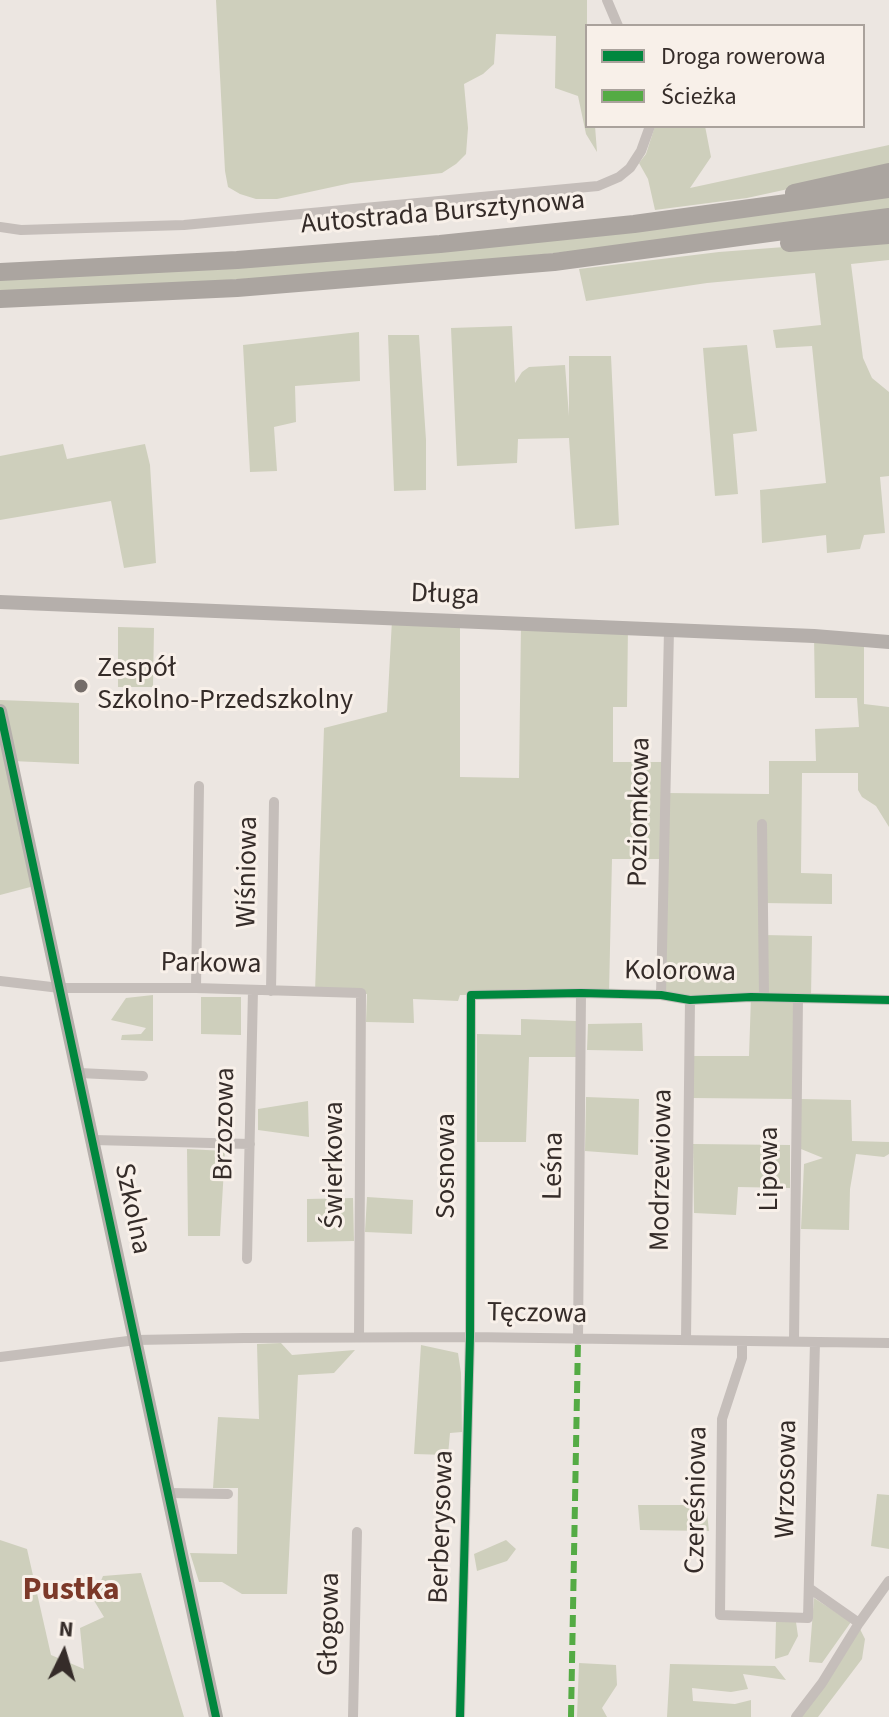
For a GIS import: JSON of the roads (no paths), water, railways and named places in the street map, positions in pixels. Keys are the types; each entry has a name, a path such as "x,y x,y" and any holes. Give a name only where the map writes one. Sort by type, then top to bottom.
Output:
{"highway":[{"path":"634,224 889,172"},
{"name":"Autostrada Bursztynowa","path":"0,272 237,260 440,244 634,224 889,189"},
{"name":"Autostrada Bursztynowa","path":"0,299 325,282 539,263 889,217"},
{"path":"630,252 889,235"}],"street":[{"path":"607,0 617,24"},
{"path":"0,227 21,230 184,225 598,186 619,177 630,168 641,151 649,128"},
{"name":"Długa","path":"0,602 814,636 889,642"},
{"name":"Poziomkowa","path":"661,995 669,630"},
{"name":"Szkolna","path":"0,711 216,1717"},
{"path":"196,988 199,786"},
{"name":"Wiśniowa","path":"271,991 274,802"},
{"path":"762,824 764,997"},
{"name":"Parkowa","path":"0,981 60,988 361,993"},
{"name":"Brzozowa","path":"247,1259 253,990"},
{"name":"Świerkowa","path":"359,1337 361,993"},
{"name":"Kolorowa","path":"471,995 581,993 661,995 690,1000 764,997 889,1000"},
{"name":"Leśna","path":"578,1340 581,993"},
{"name":"Sosnowa","path":"470,1337 471,995"},
{"name":"Lipowa","path":"794,1341 798,998"},
{"name":"Modrzewiowa","path":"686,1340 690,1000"},
{"path":"79,1073 143,1076"},
{"path":"94,1140 250,1144"},
{"name":"Tęczowa","path":"0,1357 136,1340 470,1337 889,1343"},
{"name":"Berberysowa","path":"460,1717 470,1337"},
{"name":"Czereśniowa","path":"742,1341 742,1358 722,1419 720,1615 808,1618"},
{"name":"Wrzosowa","path":"808,1618 815,1342"},
{"path":"167,1493 228,1494"},
{"name":"Głogowa","path":"353,1717 357,1532"},
{"path":"796,1717 889,1581"},
{"path":"809,1588 859,1623"}],"place":[{"name":"Zespół Szkolno-Przedszkolny","path":"81,686"}],"district":[{"name":"Pustka","path":"71,1592"}]}
